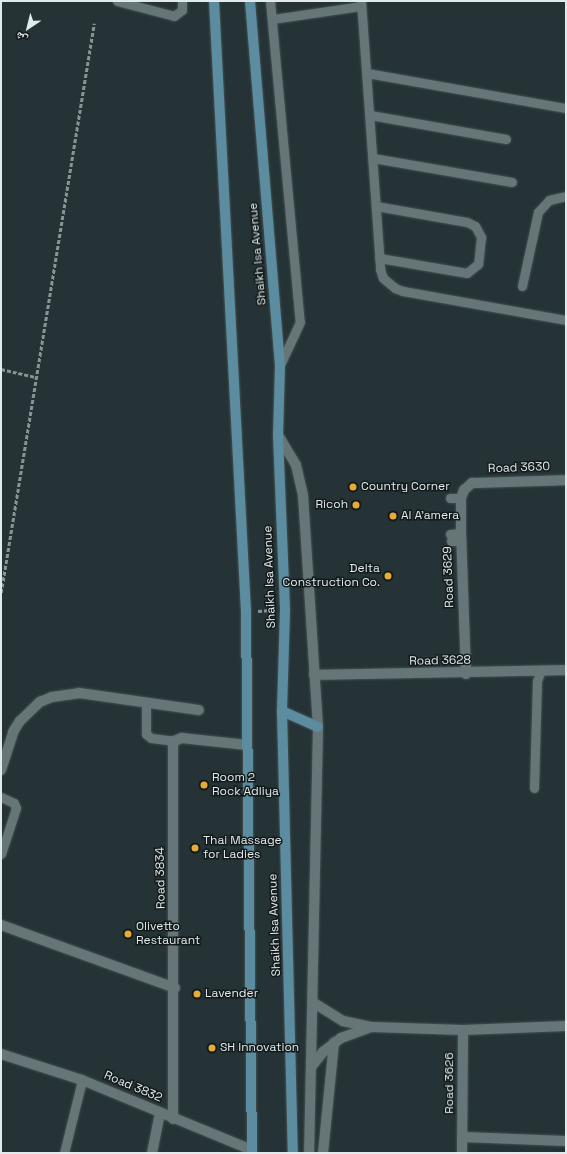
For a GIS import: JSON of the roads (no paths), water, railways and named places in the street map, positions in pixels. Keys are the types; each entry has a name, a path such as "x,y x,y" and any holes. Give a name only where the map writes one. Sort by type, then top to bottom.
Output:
{"main road":[{"name":"Shaikh Isa Avenue","path":"214,1 246,611 252,1152"},
{"name":"Shaikh Isa Avenue","path":"250,1 280,365 278,435 285,610 282,711 293,1153"},
{"path":"282,711 318,727"}],"street":[{"path":"278,435 296,465 303,495 318,727 314,1003 309,1153"},
{"name":"Road 3630","path":"472,483 566,480"},
{"name":"Road 3629","path":"466,674 456,537 455,498 472,483"},
{"name":"Road 3628","path":"314,675 466,674 566,670"},
{"path":"1,770 13,732 20,721 29,711 46,700 65,693 78,692 199,710"},
{"path":"178,740 247,745"},
{"name":"Road 3834","path":"173,1119 178,740"},
{"path":"1,925 175,988"},
{"path":"314,1003 343,1022 372,1027 463,1030 566,1026"},
{"path":"312,1066 334,1043 352,1032 372,1027"},
{"name":"Road 3626","path":"462,1153 463,1030"},
{"path":"323,1153 334,1043"},
{"name":"Road 3832","path":"1,1054 82,1080 252,1152"},
{"path":"152,1153 160,1113"},
{"path":"462,1137 566,1141"}],"lane":[{"path":"116,1 174,16 182,10 182,1"},
{"path":"270,1 273,19 300,322 280,365"},
{"path":"273,19 361,3 379,258 383,278 395,288 566,320"},
{"path":"367,73 566,108"},
{"path":"370,115 506,139"},
{"path":"373,158 512,182"},
{"path":"522,286 538,212 549,200 566,196"},
{"path":"376,206 467,222 475,226 481,237 478,264 467,273 379,258"},
{"path":"534,788 537,681 541,670"},
{"path":"146,702 146,734 151,738 178,740"},
{"path":"1,797 14,804 16,808 1,854"},
{"path":"64,1153 82,1080"}],"place":[{"name":"Country Corner","path":"353,487"},
{"name":"Ricoh","path":"356,505"},
{"name":"Al A'amera","path":"393,516"},
{"name":"Delta Construction Co.","path":"388,576"},
{"name":"Room 2 Rock Adliya","path":"204,785"},
{"name":"Thai Massage for Ladies","path":"195,848"},
{"name":"Olivetto Restaurant","path":"128,934"},
{"name":"Lavender","path":"197,994"},
{"name":"SH Innovation","path":"212,1048"}]}
